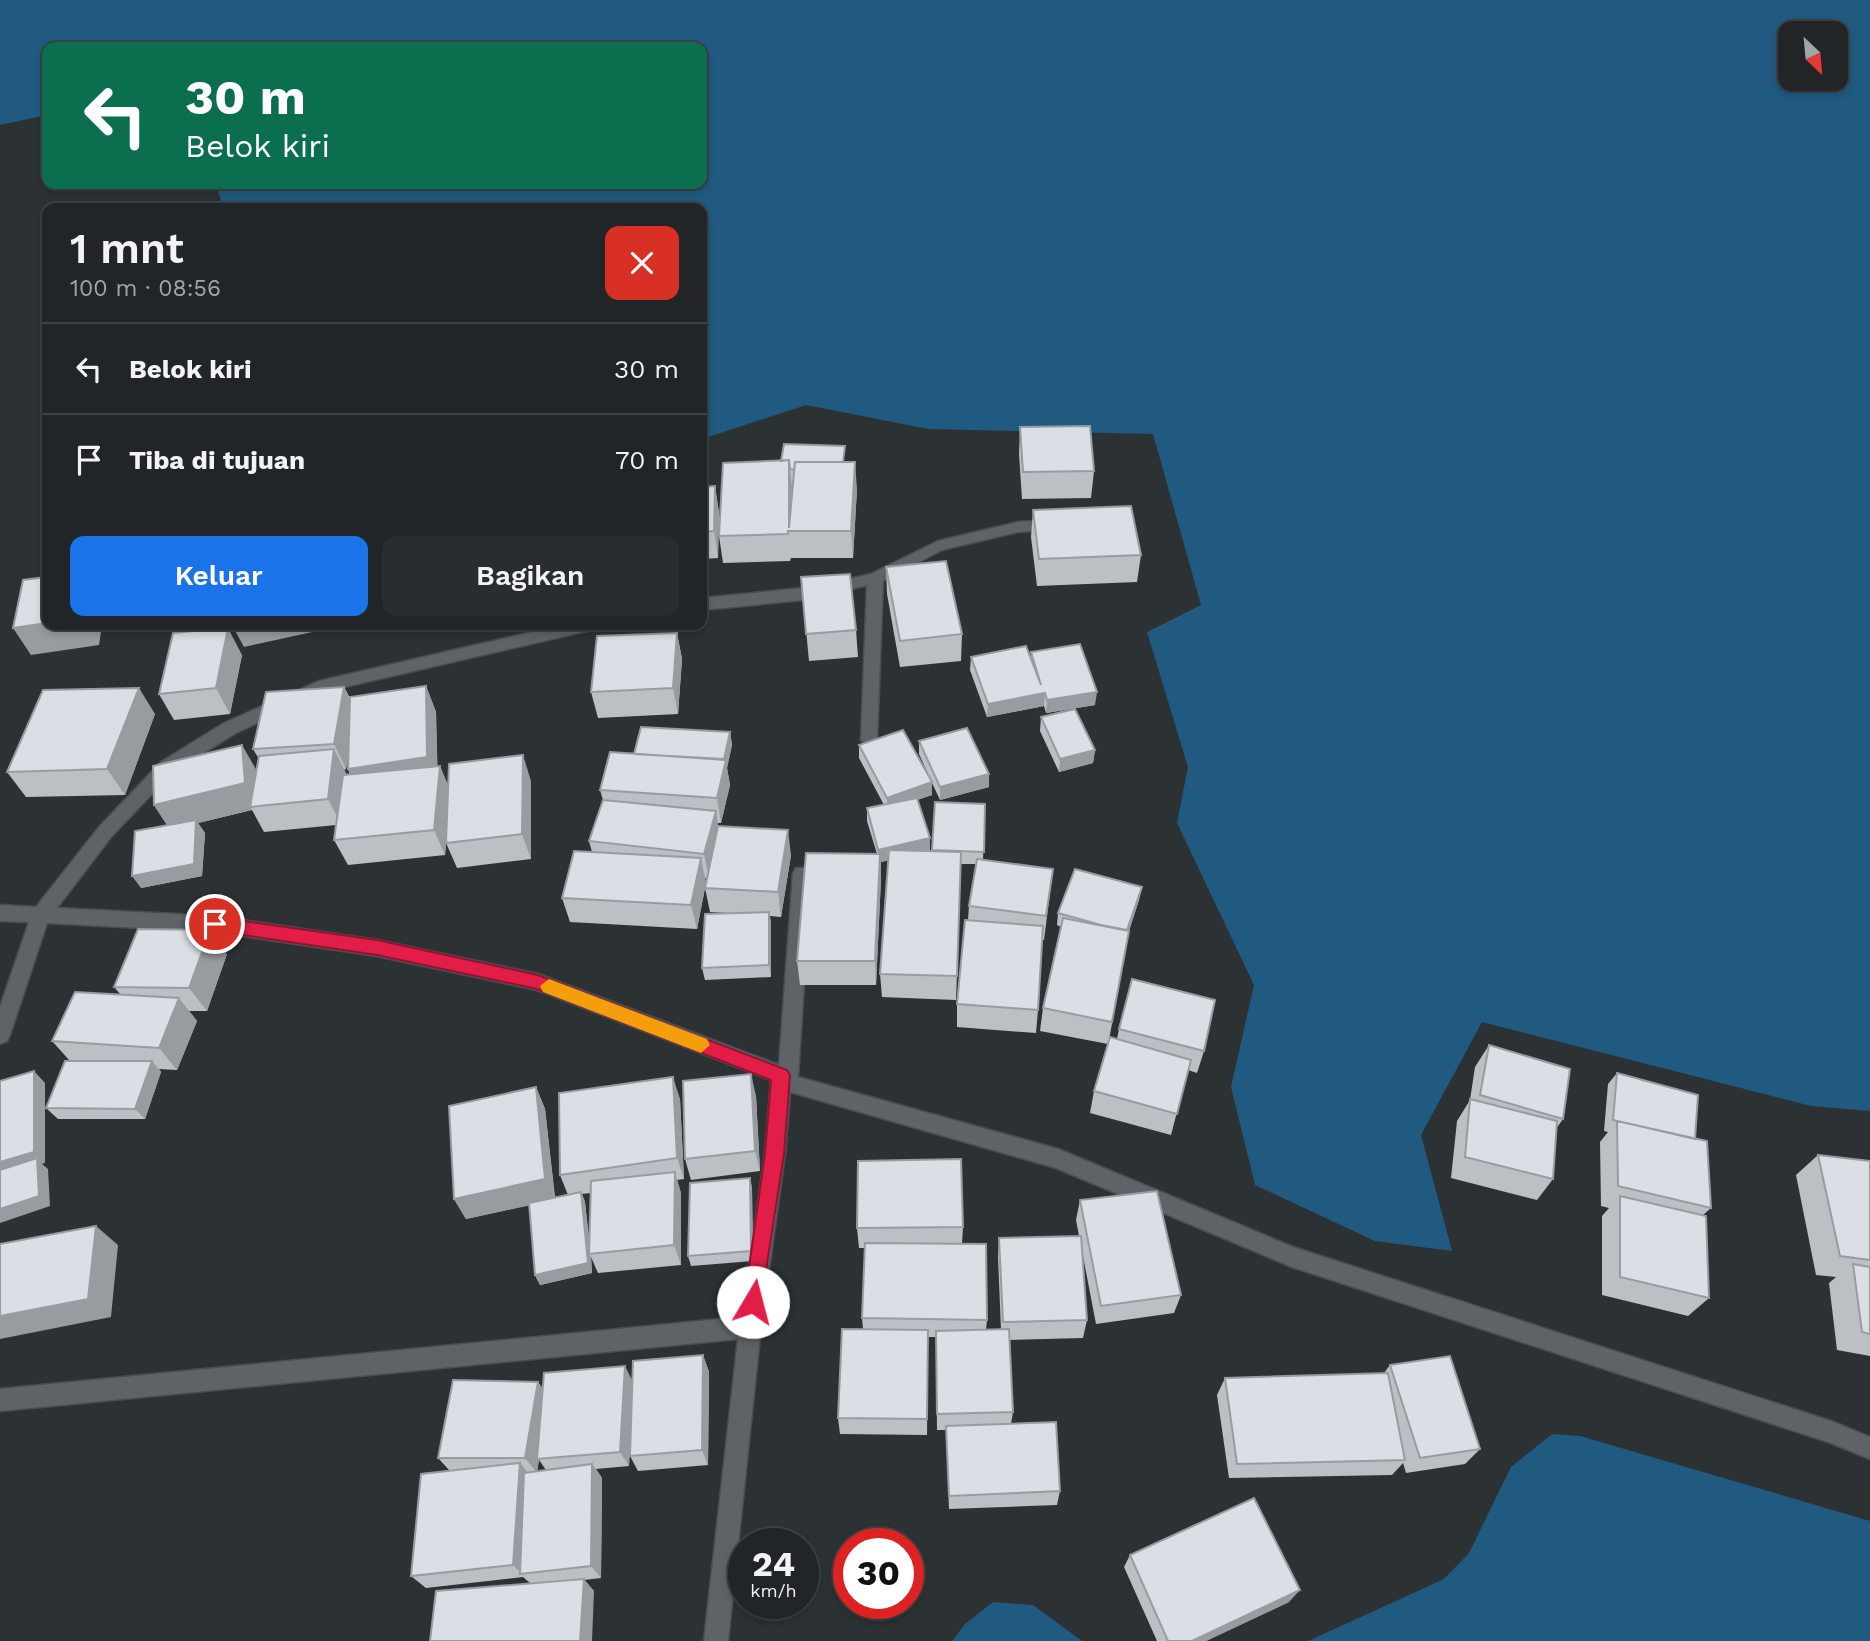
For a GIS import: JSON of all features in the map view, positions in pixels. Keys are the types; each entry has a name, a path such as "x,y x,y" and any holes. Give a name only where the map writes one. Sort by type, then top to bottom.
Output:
{"street":[{"path":"707,603 744,597 814,593 875,578 938,546 958,540 1018,527 1074,524"},
{"path":"869,740 875,578"},
{"path":"0,1035 40,916 105,832 167,767 230,728 319,687 565,630"},
{"path":"716,1641 750,1326 784,1079 802,873"},
{"path":"0,913 215,924 377,948 538,982 784,1079 1058,1159 1293,1257 1831,1432 1870,1448"},
{"path":"0,1399 750,1326"}],"shaded area":[{"path":"0,0 1870,0 1870,1111 1811,1106 1482,1022 1421,1135 1452,1251 1375,1241 1255,1185 1231,1087 1254,985 1177,823 1188,767 1147,632 1201,605 1153,434 928,429 806,405 707,437 707,203 222,203 217,189 707,189 707,42 42,42 42,116 0,125"},
{"path":"1552,1434 1580,1436 1870,1521 1870,1641 1308,1641 1444,1579 1469,1553 1511,1467"},
{"path":"993,1602 1033,1605 1082,1641 952,1641 965,1624"}],"building":[{"path":"1090,426 1094,471 1023,472 1020,427"},
{"path":"784,444 845,446 843,462 795,462 794,470 790,469 789,460 781,461"},
{"path":"789,460 789,528 795,462 855,462 851,531 788,531 788,534 719,536 723,463"},
{"path":"715,486 714,531 707,532 707,487"},
{"path":"1131,506 1141,555 1039,559 1033,510"},
{"path":"946,561 962,634 900,641 886,567"},
{"path":"850,574 856,630 806,634 801,577"},
{"path":"42,578 42,624 13,628 23,580"},
{"path":"228,630 216,688 159,694 173,633"},
{"path":"677,633 673,688 591,692 597,636"},
{"path":"1080,644 1097,692 1047,700 1045,693 988,704 971,657 1026,646 1041,685 1031,652"},
{"path":"426,686 427,757 348,769 350,697"},
{"path":"344,687 334,744 253,749 266,692"},
{"path":"139,688 107,769 7,772 43,690"},
{"path":"1075,709 1095,750 1060,759 1041,717"},
{"path":"641,727 730,732 724,759 634,754"},
{"path":"967,728 989,774 940,787 919,741"},
{"path":"903,730 932,782 887,798 859,745"},
{"path":"242,745 245,783 154,805 153,766"},
{"path":"334,749 328,799 250,807 259,756"},
{"path":"610,752 726,760 717,798 600,790"},
{"path":"523,755 522,834 446,843 449,764"},
{"path":"440,766 434,830 334,840 343,775"},
{"path":"917,798 930,838 878,850 867,808"},
{"path":"603,800 716,811 704,854 589,841"},
{"path":"935,802 985,804 984,852 932,850"},
{"path":"196,820 194,864 132,876 135,831"},
{"path":"718,826 788,830 778,892 705,888"},
{"path":"889,850 961,852 957,976 880,974"},
{"path":"574,851 701,858 691,905 562,898"},
{"path":"806,853 880,854 875,961 797,961"},
{"path":"977,859 1053,869 1046,916 969,906"},
{"path":"1075,869 1142,887 1127,930 1058,913"},
{"path":"769,912 769,965 702,968 705,914"},
{"path":"1063,918 1129,931 1112,1022 1043,1008"},
{"path":"965,920 1043,926 1038,1010 957,1004"},
{"path":"138,929 210,930 189,988 114,987"},
{"path":"1132,979 1215,1000 1204,1051 1119,1029"},
{"path":"75,992 179,998 159,1048 52,1041"},
{"path":"1110,1037 1191,1060 1177,1114 1094,1091"},
{"path":"1489,1045 1570,1069 1563,1119 1480,1095"},
{"path":"65,1061 152,1061 135,1109 46,1108"},
{"path":"34,1071 34,1152 0,1162 0,1081"},
{"path":"1617,1073 1698,1095 1695,1139 1613,1120"},
{"path":"751,1074 755,1151 685,1159 683,1081"},
{"path":"673,1077 677,1158 560,1175 559,1093"},
{"path":"536,1087 545,1179 454,1199 449,1106"},
{"path":"1470,1099 1557,1121 1553,1179 1465,1157"},
{"path":"1617,1121 1707,1141 1711,1208 1618,1186"},
{"path":"1818,1155 1870,1161 1870,1260 1840,1256"},
{"path":"37,1158 39,1196 0,1209 0,1170"},
{"path":"961,1159 963,1227 857,1228 858,1161"},
{"path":"675,1172 674,1245 589,1254 591,1181"},
{"path":"750,1178 751,1251 688,1256 690,1183"},
{"path":"1157,1191 1181,1295 1101,1306 1080,1200"},
{"path":"581,1192 588,1263 535,1275 529,1203"},
{"path":"1620,1196 1706,1216 1709,1298 1620,1277"},
{"path":"96,1226 88,1299 0,1316 0,1244"},
{"path":"1081,1236 1087,1320 1003,1322 999,1238"},
{"path":"865,1243 986,1244 987,1320 862,1318"},
{"path":"1853,1264 1870,1267 1870,1334 1862,1332"},
{"path":"842,1329 928,1330 927,1419 838,1418"},
{"path":"1009,1329 1013,1412 937,1414 936,1331"},
{"path":"703,1355 702,1450 630,1456 633,1361"},
{"path":"1450,1356 1480,1449 1420,1458 1390,1365"},
{"path":"625,1366 620,1452 537,1459 544,1373"},
{"path":"1388,1373 1405,1460 1237,1464 1225,1378"},
{"path":"453,1380 538,1382 525,1458 438,1458"},
{"path":"1056,1422 1060,1491 949,1496 946,1426"},
{"path":"520,1463 513,1565 411,1576 421,1474"},
{"path":"592,1464 591,1566 520,1574 524,1473"},
{"path":"1254,1498 1300,1590 1192,1641 1168,1641 1130,1555"},
{"path":"584,1579 580,1641 430,1641 436,1591"}],"slow traffic":[{"path":"549,986 701,1045"}],"route":[{"path":"215,924 377,948 538,982 781,1075 775,1154 753,1302"}]}
